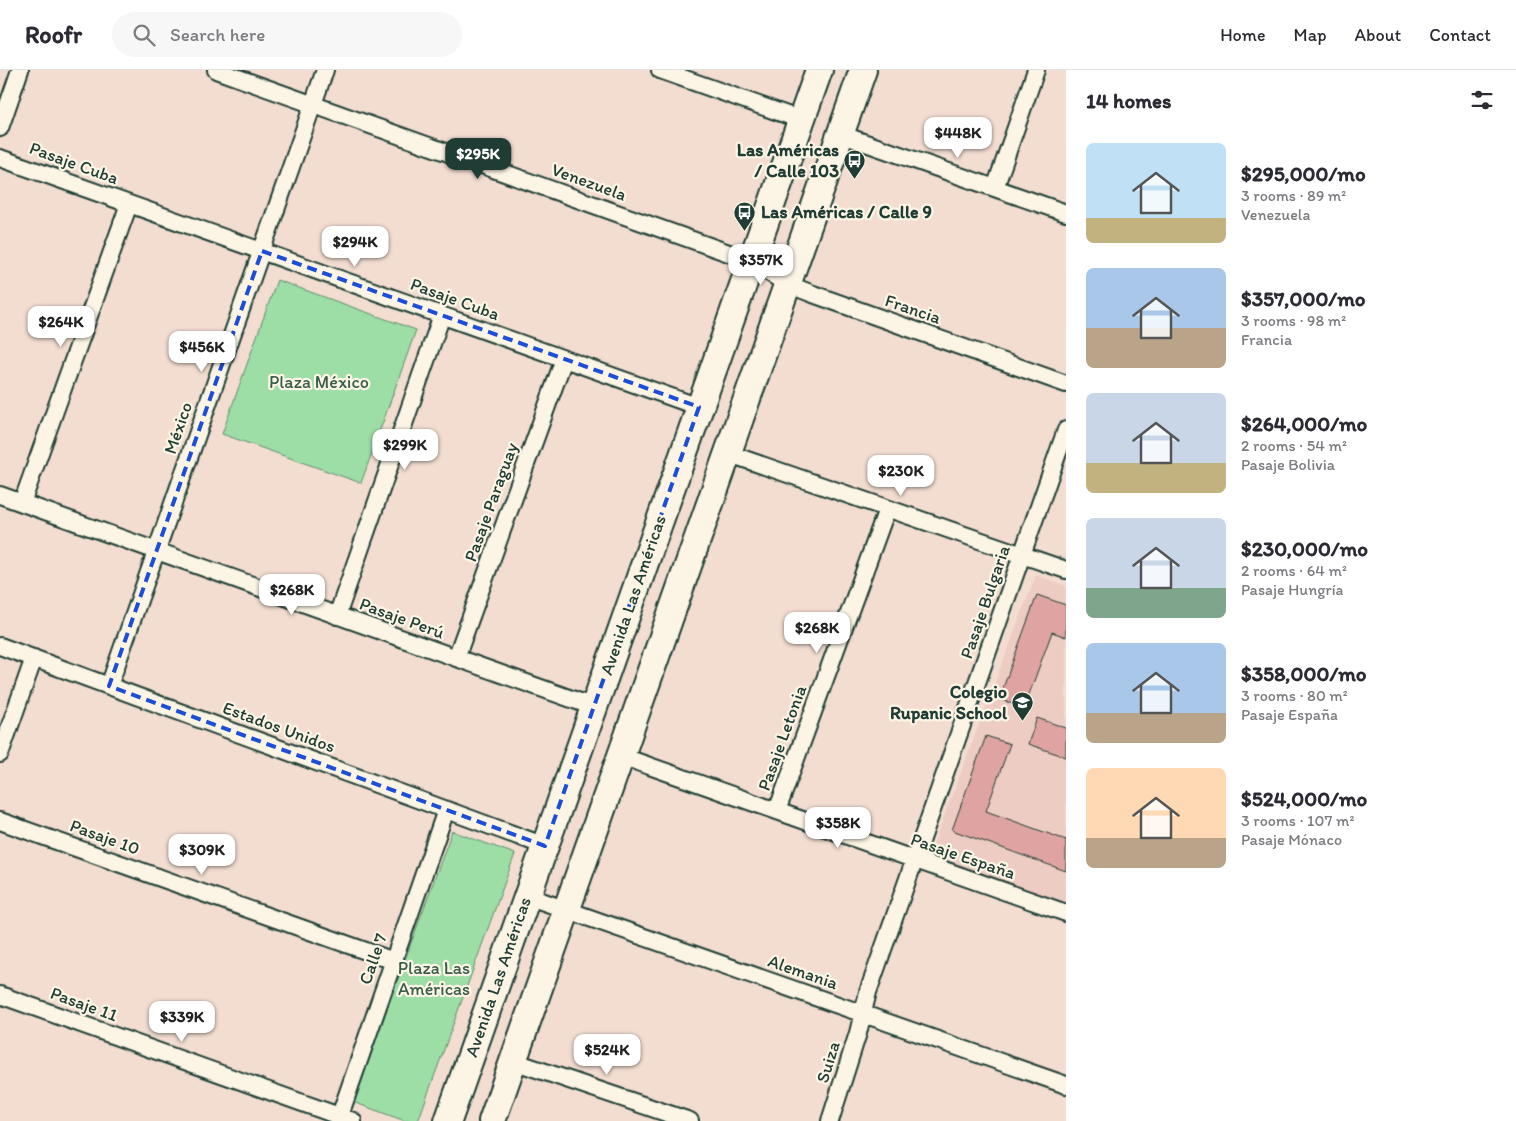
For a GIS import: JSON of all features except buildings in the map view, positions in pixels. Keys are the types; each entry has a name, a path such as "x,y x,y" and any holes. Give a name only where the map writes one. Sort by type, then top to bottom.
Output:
{"main road":[{"name":"Avenida Las Américas","path":"448,1121 819,70"},
{"path":"492,1121 863,70"}],"street":[{"path":"0,128 20,70"},
{"name":"Venezuela","path":"216,70 751,261"},
{"name":"México","path":"109,686 325,70"},
{"path":"660,70 801,120"},
{"path":"995,188 1036,70"},
{"path":"840,134 1066,213"},
{"name":"Pasaje Cuba","path":"0,158 699,407"},
{"path":"22,503 129,204"},
{"name":"Francia","path":"751,261 787,284 1066,384"},
{"path":"337,616 442,315"},
{"name":"Pasaje Paraguay","path":"456,658 564,359"},
{"name":"Pasaje Bulgaria","path":"863,1014 868,992 1066,430"},
{"path":"727,453 1066,570"},
{"name":"Pasaje Perú","path":"0,495 594,707"},
{"name":"Pasaje Letonia","path":"777,811 887,508"},
{"name":"Estados Unidos","path":"0,646 545,846"},
{"path":"0,754 34,658"},
{"name":"Pasaje España","path":"621,756 1066,913"},
{"name":"Calle 7","path":"343,1119 394,961 446,810"},
{"name":"Pasaje 10","path":"0,821 394,961"},
{"name":"Alemania","path":"527,896 1066,1085"},
{"name":"Pasaje 11","path":"0,995 343,1119"},
{"name":"Suiza","path":"830,1121 863,1014"},
{"path":"513,1061 690,1121"}],"highlighted area":[{"path":"262,251 699,407 545,846 109,686"}],"shaded area":[{"name":"Colegio Rupanic School","path":"1036,575 1066,586 1066,903 929,856"}],"green space":[{"name":"Plaza México","path":"277,280 416,330 361,483 222,434"},
{"name":"Plaza Las Américas","path":"452,831 515,854 418,1121 405,1121 353,1102"}],"place":[{"name":"Las Américas / Calle 103","path":"855,179"},
{"name":"Las Américas / Calle 9","path":"745,231"},
{"name":"Colegio Rupanic School","path":"1023,721"}]}
